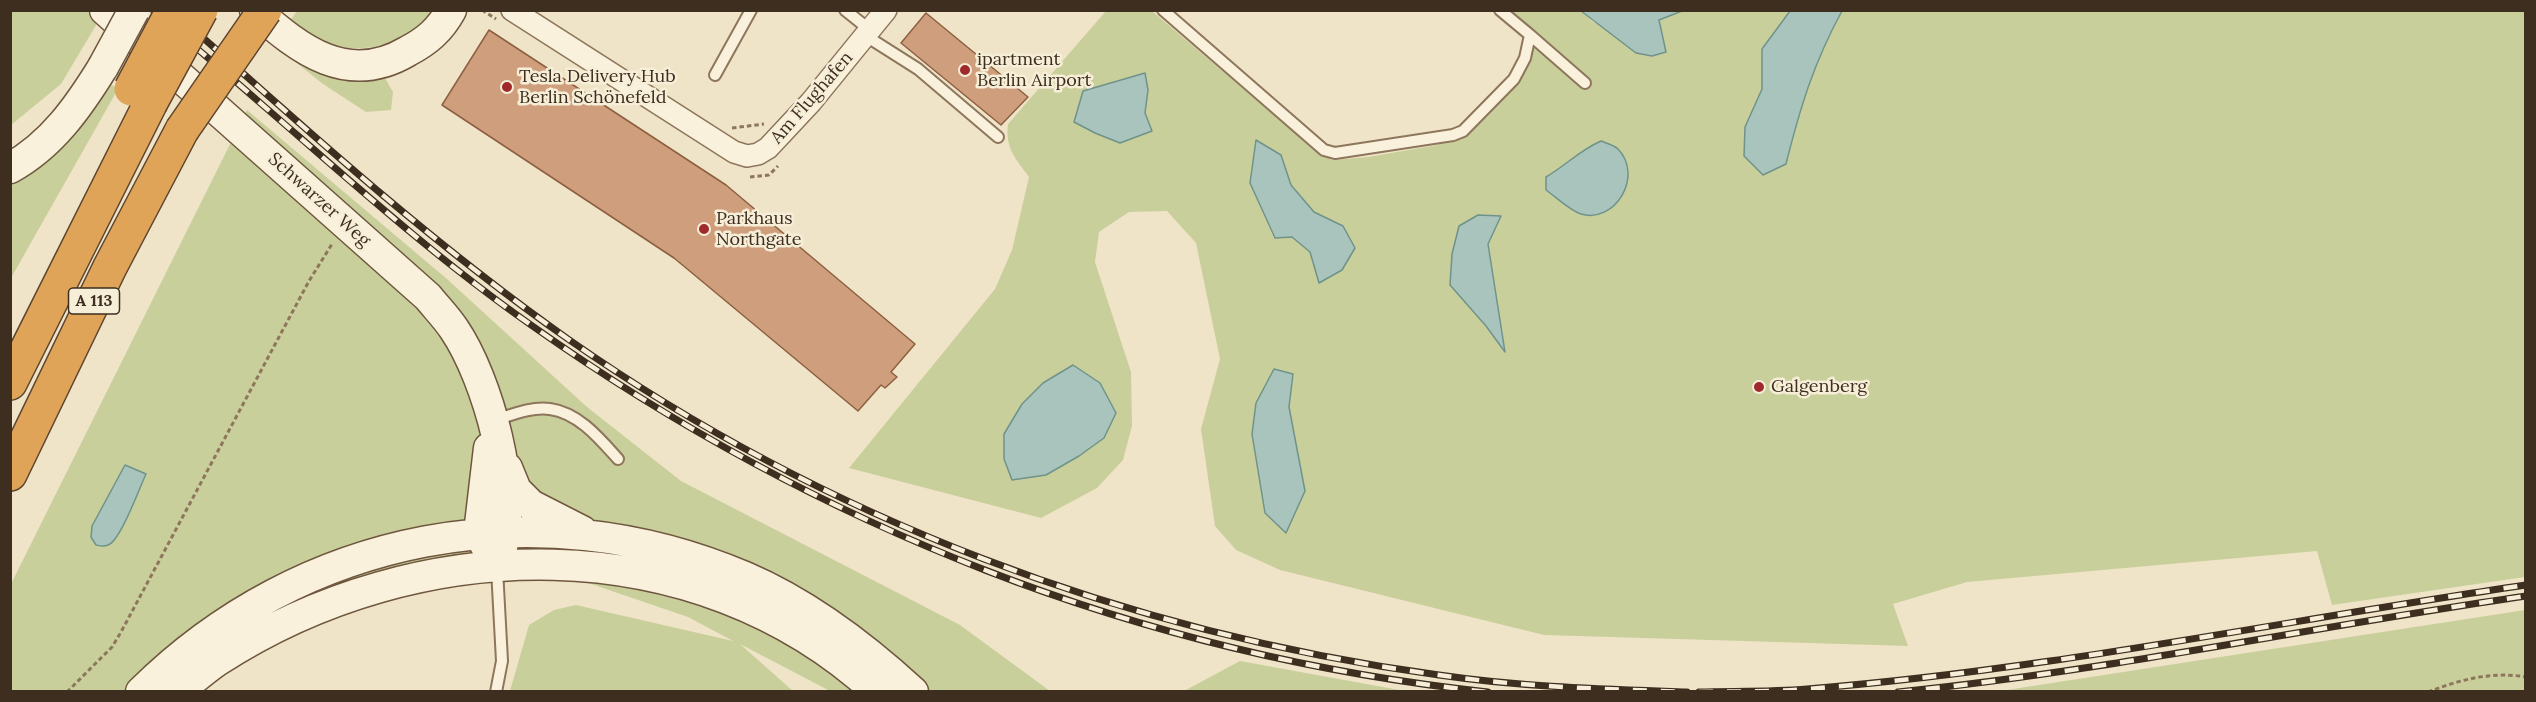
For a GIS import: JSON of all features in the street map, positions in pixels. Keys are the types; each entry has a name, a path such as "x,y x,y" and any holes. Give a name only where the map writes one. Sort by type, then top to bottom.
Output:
{"highway":[{"path":"140,96 173,10"},
{"name":"A 113","path":"10,383 85,231 140,96 201,10"},
{"name":"A 113","path":"10,474 110,267 246,10"},
{"path":"182,130 265,10"}],"street":[{"name":"Schwarzer Weg","path":"105,10 428,297 454,329 472,362 503,457 507,494 493,532"},
{"path":"10,168 50,138 63,125 103,67 134,10"},
{"path":"255,10 286,38 310,53 329,61 367,66 395,59 422,43 438,30 451,10"},
{"name":"Am Flughafen","path":"507,17 734,152 747,156 758,154 768,148 811,102 886,10"},
{"name":"Schwarzer Weg","path":"492,421 493,532 497,566"},
{"path":"503,457 516,490 531,504 587,534"},
{"path":"141,692 198,641 250,606 316,573 361,557 446,536 493,532 587,534 649,544 746,577 793,601 835,627 877,659 913,692"},
{"path":"178,692 216,662 308,612 374,588 421,576 524,563 627,571 678,581 728,598 779,623 822,650 876,692"}],"lane":[{"path":"715,75 750,10"},
{"path":"845,10 868,33 918,69 998,137"},
{"path":"1163,10 1324,150 1335,153 1453,135 1463,131 1514,79 1525,58 1530,35"},
{"path":"1500,10 1585,83"},
{"path":"492,421 532,410 551,408 575,419 594,432 618,459"},
{"path":"496,692 502,661 497,566"}],"path":[{"path":"482,10 507,17"},
{"path":"746,177 769,175 781,162"},
{"path":"67,692 112,647 121,632 309,281 345,223"},
{"path":"2428,692 2450,683 2482,676 2510,674 2526,677"}],"green space":[{"path":"11,11 86,11 98,22 61,84 11,125"},
{"path":"297,11 433,11 423,23 397,40 367,48 351,48 320,42 289,22"},
{"path":"1106,11 1152,11 1303,140 1332,160 1368,157 1437,145 1465,133 1512,90 1527,59 1535,31 1510,11 1581,11 1593,22 1666,52 1659,19 1682,11 1790,11 1762,49 1762,89 1745,128 1786,164 1803,96 1842,11 2525,11 2525,577 2332,605 2317,551 1967,582 1893,604 1908,646 1544,635 1280,570 1236,550 1215,526 1201,429 1220,359 1196,243 1167,211 1129,212 1099,232 1095,262 1131,372 1132,426 1123,460 1097,488 1041,518 849,468 995,289 1012,250 1029,177 1015,158 1010,146 1008,124","holes":["1145,74 1148,90 1145,114 1151,131 1083,91","1256,140 1281,155 1291,185 1314,212 1343,226 1319,283 1310,252 1292,237 1274,238 1250,183","1478,215 1500,217 1488,244 1504,350 1469,305","1293,374 1289,407 1305,491 1286,532 1265,513 1252,434"]},
{"path":"278,48 382,73 393,92 391,110 366,112 323,84"},
{"path":"107,82 118,89 11,278 11,176"},
{"path":"247,110 447,279 587,407 681,481 960,625 1050,691 830,691 740,644 793,691 510,691 529,625 554,610 576,605 733,641 688,617 556,572 467,578 382,596 302,626 231,668 203,691 11,691 10,586"},
{"path":"2525,610 2525,691 2000,691"},
{"path":"1240,661 1405,691 1184,691"}],"water":[{"path":"1581,11 1682,11 1659,20 1666,52 1652,56 1636,53"},
{"path":"1790,11 1842,11 1823,49 1809,86 1786,164 1763,175 1744,156 1745,127 1762,89 1762,49"},
{"path":"1145,73 1148,90 1145,113 1152,131 1120,143 1074,122 1083,91"},
{"path":"1256,140 1281,155 1291,185 1314,212 1343,226 1355,248 1342,270 1319,283 1310,252 1292,237 1275,238 1250,183"},
{"path":"1601,141 1618,149 1625,160 1628,172 1627,184 1615,205 1605,212 1593,215 1581,214 1546,190 1546,177"},
{"path":"1478,215 1501,216 1488,244 1505,352 1486,326 1450,285 1452,254 1459,226"},
{"path":"1073,365 1100,383 1116,413 1104,438 1046,475 1012,480 1004,459 1004,434 1022,404 1043,383"},
{"path":"1274,369 1293,374 1289,407 1305,491 1286,533 1265,513 1252,434 1256,403"},
{"path":"125,465 146,474 120,532 110,544 96,545 91,537 92,526"}],"building":[{"name":"ipartment Berlin Airport","path":"926,13 1028,97 1001,125 901,43"},
{"name":"Parkhaus Northgate","path":"489,30 726,185 915,344 891,372 897,377 885,388 881,385 858,411 674,258 442,105"}],"railway":[{"path":"153,10 392,216 495,299 640,397 752,462 867,520 986,570 1107,613 1231,647 1358,674 1488,692"},
{"path":"172,10 316,138 414,221 568,339 666,403 769,462 875,513 983,559 1095,598 1208,630 1323,656 1439,675 1501,682 1687,692"},
{"path":"1699,692 1807,689 1988,670 2526,585"},
{"path":"1898,692 2134,660 2526,596"}],"place":[{"name":"ipartment Berlin Airport","path":"965,70"},
{"name":"Tesla Delivery Hub Berlin Schönefeld","path":"507,87"},
{"name":"Parkhaus Northgate","path":"704,229"},
{"name":"Galgenberg","path":"1759,387"}]}
